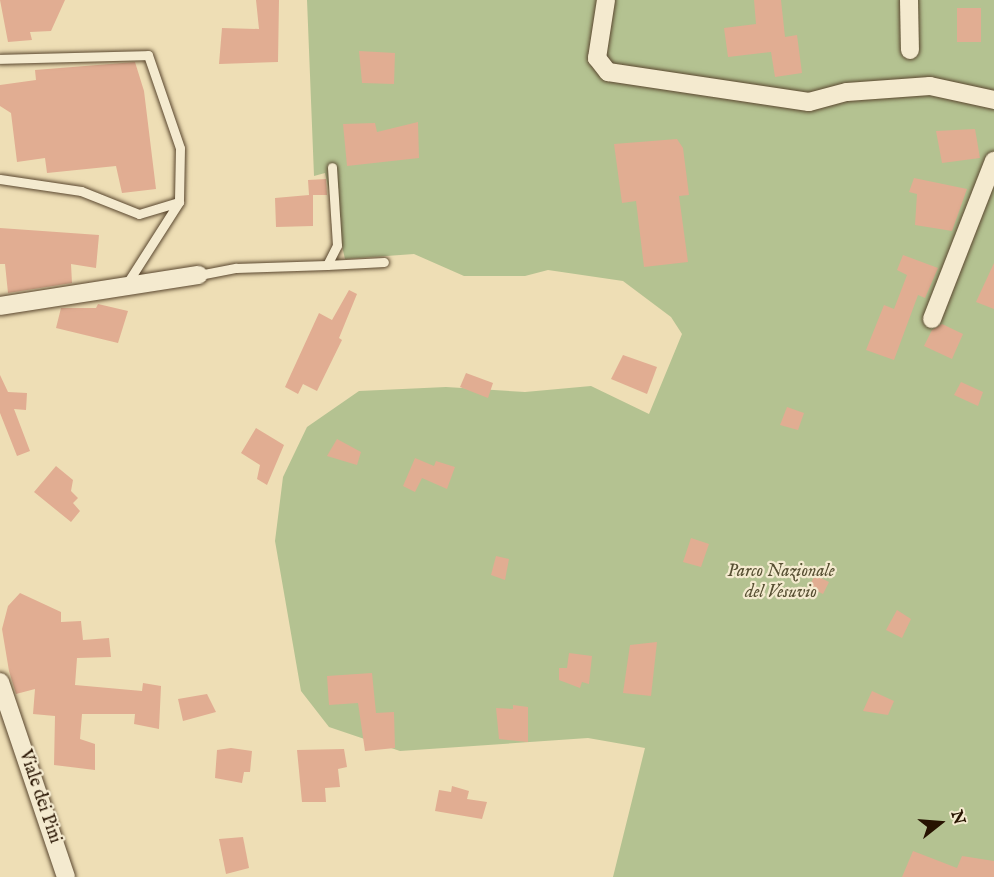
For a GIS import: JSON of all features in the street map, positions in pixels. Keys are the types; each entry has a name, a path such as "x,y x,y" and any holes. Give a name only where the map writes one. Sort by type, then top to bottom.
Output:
{"street":[{"path":"606,0 597,58 608,72 809,102 847,92 930,86 994,100"},
{"path":"909,0 910,50"},
{"path":"932,319 994,161"},
{"path":"0,306 199,275"},
{"name":"Viale dei Pini","path":"0,682 66,877"}],"lane":[{"path":"0,58 148,55 180,148 179,202 126,285"},
{"path":"327,265 337,245 332,166"},
{"path":"0,179 81,191 139,214 179,202"},
{"path":"199,275 236,268 384,262"}],"green space":[{"name":"Parco Nazionale del Vesuvio","path":"307,0 994,0 994,877 613,877 645,748 588,738 400,751 329,727 301,691 275,541 283,477 307,427 359,391 446,387 525,392 591,386 649,414 682,334 671,317 623,281 548,270 525,276 464,276 414,254 345,259 325,173 314,176"}],"building":[{"path":"0,0 65,0 51,31 30,32 32,40 8,42"},
{"path":"256,0 279,0 278,62 219,64 222,28 259,29"},
{"path":"754,0 781,0 785,37 797,35 802,73 775,77 771,52 728,57 724,28 756,24"},
{"path":"957,8 981,8 981,42 957,42"},
{"path":"359,51 395,53 394,84 362,83"},
{"path":"135,62 144,91 156,189 122,193 116,166 47,173 45,158 17,162 11,113 0,106 0,85 36,80 35,70"},
{"path":"418,122 419,158 347,166 343,124 375,123 377,132"},
{"path":"975,129 980,158 942,163 936,131"},
{"path":"677,139 683,148 689,195 679,196 688,262 644,267 636,201 622,203 614,144"},
{"path":"914,178 967,189 952,231 915,225 917,194 909,192"},
{"path":"326,179 327,195 313,195 313,226 276,227 275,198 309,195 308,180"},
{"path":"0,228 99,235 96,268 71,264 72,283 8,293 5,264 0,264"},
{"path":"903,255 938,268 925,298 918,295 894,360 866,350 884,305 894,309 907,275 897,270"},
{"path":"994,263 994,309 976,302"},
{"path":"349,290 357,294 339,338 342,340 317,391 303,384 298,394 285,387 319,313 332,320"},
{"path":"98,304 128,311 118,343 56,328 61,308 96,308"},
{"path":"942,324 963,334 952,359 924,346 932,330"},
{"path":"623,355 657,367 647,394 611,379"},
{"path":"466,373 493,383 488,398 460,387"},
{"path":"0,375 8,392 27,393 26,410 14,409 30,451 17,456 0,413"},
{"path":"961,382 983,392 978,406 954,395"},
{"path":"787,407 804,413 798,430 780,425"},
{"path":"256,428 284,445 267,485 257,479 260,465 241,453"},
{"path":"337,439 361,452 357,465 327,456"},
{"path":"415,458 434,466 436,461 455,467 447,489 422,478 415,492 403,486"},
{"path":"56,466 73,480 71,491 78,498 73,503 80,511 71,522 34,492"},
{"path":"691,538 709,544 701,567 683,562"},
{"path":"496,556 509,559 505,580 491,575"},
{"path":"815,575 829,582 823,594 809,587"},
{"path":"20,593 61,612 61,622 81,621 83,640 109,638 111,657 77,658 75,685 142,691 143,683 161,686 159,729 134,724 135,714 82,714 80,739 95,744 95,770 54,765 55,716 33,714 35,689 16,694 9,671 2,629 8,606"},
{"path":"897,610 911,619 902,638 886,630"},
{"path":"657,642 651,696 623,693 630,645"},
{"path":"569,653 592,656 589,684 582,682 580,688 559,680 559,668 567,668"},
{"path":"372,673 376,713 394,712 395,748 365,751 358,703 329,705 327,676"},
{"path":"872,691 894,701 888,715 863,711"},
{"path":"207,694 216,712 183,721 178,699"},
{"path":"513,705 528,707 528,742 499,739 496,708 513,709"},
{"path":"231,748 252,751 250,772 244,772 242,783 215,778 217,750"},
{"path":"344,749 347,767 338,769 340,787 325,788 326,802 302,802 297,750"},
{"path":"452,786 469,791 467,799 487,802 482,819 435,811 439,790 451,792"},
{"path":"243,837 249,868 226,874 219,839"},
{"path":"913,851 957,868 962,856 994,861 994,877 902,877"}]}
